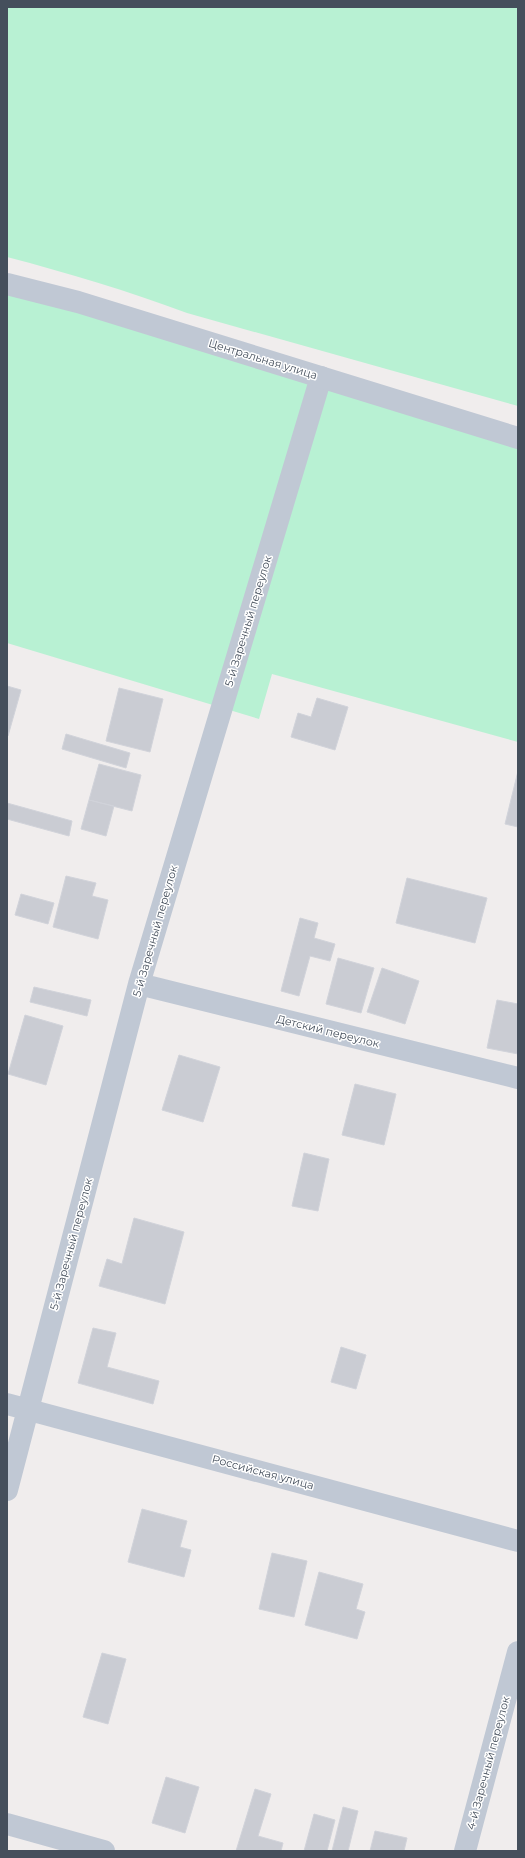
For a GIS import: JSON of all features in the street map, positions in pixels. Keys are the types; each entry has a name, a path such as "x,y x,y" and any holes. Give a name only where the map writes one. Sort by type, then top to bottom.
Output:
{"street":[{"name":"Центральная улица","path":"7,284 78,302 518,438"},
{"name":"5-й Заречный переулок","path":"7,1490 139,984 321,377"},
{"name":"Детский переулок","path":"139,984 518,1078"},
{"name":"Российская улица","path":"7,1404 518,1541"},
{"name":"4-й Заречный переулок","path":"465,1851 518,1652"},
{"path":"7,1824 104,1851"}],"green space":[{"path":"7,7 518,7 518,406 187,313 143,297 53,269 7,257"},
{"path":"7,284 518,438 518,742 272,674 259,719 7,643"}],"building":[{"path":"7,686 21,690 8,736 7,736"},
{"path":"119,688 163,699 150,752 106,741"},
{"path":"317,698 348,707 335,750 291,737 298,713 311,717"},
{"path":"66,734 130,753 126,768 62,749"},
{"path":"99,764 141,775 132,811 89,800"},
{"path":"518,771 518,827 505,824"},
{"path":"89,800 114,806 106,836 81,829"},
{"path":"7,803 72,821 69,836 7,819"},
{"path":"66,876 96,883 92,896 108,900 98,939 53,927"},
{"path":"407,878 487,898 475,943 396,923"},
{"path":"21,894 54,903 48,924 15,915"},
{"path":"300,918 318,923 314,938 335,944 330,961 310,956 299,996 281,991"},
{"path":"338,958 374,968 361,1013 326,1004"},
{"path":"382,968 419,981 405,1024 367,1012"},
{"path":"34,987 91,1000 87,1016 30,1002"},
{"path":"497,1000 518,1004 518,1054 487,1048"},
{"path":"25,1015 63,1026 46,1085 8,1074"},
{"path":"179,1055 220,1067 203,1122 162,1110"},
{"path":"355,1084 396,1094 384,1145 342,1135"},
{"path":"304,1153 329,1159 318,1211 292,1206"},
{"path":"134,1218 184,1232 165,1304 99,1286 107,1259 122,1264"},
{"path":"93,1328 116,1333 107,1367 159,1381 153,1404 78,1383"},
{"path":"341,1347 366,1355 356,1389 331,1382"},
{"path":"142,1509 187,1521 180,1547 191,1550 184,1577 128,1562"},
{"path":"272,1553 307,1561 294,1617 259,1609"},
{"path":"319,1572 363,1584 356,1609 365,1612 357,1639 305,1625"},
{"path":"102,1653 126,1659 108,1724 83,1717"},
{"path":"166,1777 199,1787 185,1833 152,1823"},
{"path":"255,1789 271,1794 258,1836 283,1843 281,1851 236,1851"},
{"path":"343,1807 358,1811 348,1851 332,1851"},
{"path":"314,1814 335,1820 327,1851 304,1851"},
{"path":"375,1831 407,1838 404,1851 370,1851"}]}
